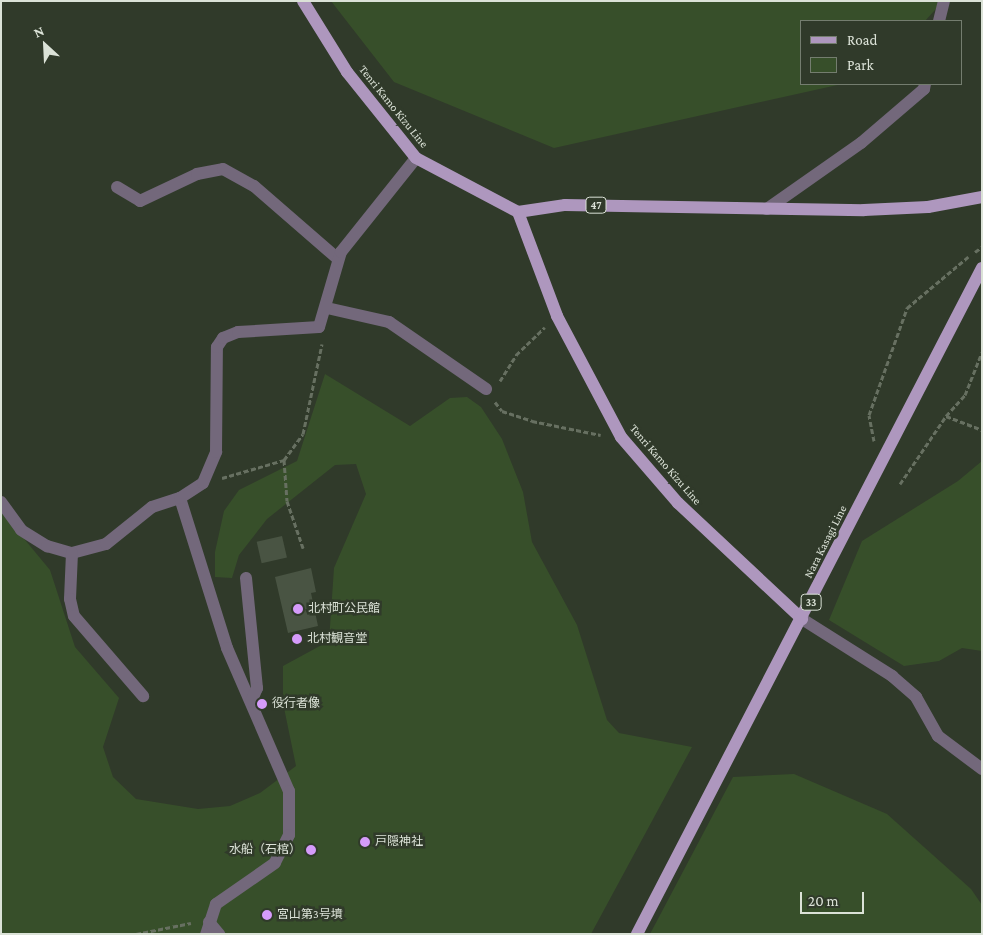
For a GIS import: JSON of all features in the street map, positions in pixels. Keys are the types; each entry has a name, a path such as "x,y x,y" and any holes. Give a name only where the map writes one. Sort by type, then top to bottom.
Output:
{"main road":[{"name":"Tenri Kamo Kizu Line","path":"303,1 347,72 416,158 518,212 557,316 586,377 621,437 678,503 802,619"},
{"name":"47","path":"518,212 565,205 864,210 928,207 982,197"},
{"name":"Nara Kasagi Line","path":"637,934 802,619 982,268"}],"street":[{"path":"939,20 944,1"},
{"path":"767,209 861,144 924,88 925,85"},
{"path":"1,502 21,530 47,546 72,553 106,544 152,507 180,498 204,483 216,452 217,347 220,342 238,332 319,327 327,308 338,259 416,158"},
{"path":"117,186 140,201 197,174 223,169 254,186 338,259"},
{"path":"327,308 389,322 491,391"},
{"path":"180,498 226,648 289,791 289,835 275,863 216,904 207,928 219,934"},
{"path":"72,553 70,599 74,616 143,696"},
{"path":"246,578 257,688 251,702"},
{"path":"802,619 892,676 916,697 938,736 982,769"}],"path":[{"path":"879,468 869,415 907,308 982,247"},
{"path":"499,386 504,370 516,355 557,316"},
{"path":"204,483 284,460 303,434 324,338 319,327"},
{"path":"900,484 946,416 965,394 982,352"},
{"path":"491,391 494,401 502,411 581,434 621,437"},
{"path":"491,391 494,401"},
{"path":"946,416 982,430"},
{"path":"284,460 288,501 303,548"},
{"path":"136,934 207,928"}],"green space":[{"path":"331,1 943,1 926,20 800,20 800,85 838,85 554,148 394,82"},
{"path":"325,374 410,426 450,398 467,397 481,407 502,439 523,492 532,542 577,625 607,720 619,733 692,747 591,934 1,934 1,511 50,570 75,647 119,698 103,747 113,777 136,799 198,809 230,806 260,793 296,766 283,703 283,666 329,641 334,568 366,494 356,464 335,465 267,519 239,555 232,578 215,577 215,552 224,511 239,490 297,461"},
{"path":"982,461 982,651 962,648 939,661 904,666 829,620 862,541 958,481"},
{"path":"794,774 887,814 971,889 982,905 982,934 650,934 733,777"}],"building":[{"path":"282,536 287,557 262,563 257,542"},
{"name":"北村町公民館","path":"311,568 316,592 311,593 318,626 288,633 275,577"},
{"name":"北村観音堂","path":"300,634 302,642 293,644 291,636"}],"place":[{"name":"北村町公民館","path":"298,609"},
{"name":"北村観音堂","path":"297,639"},
{"name":"役行者像","path":"262,704"},
{"name":"戸隠神社","path":"365,842"},
{"name":"水船（石棺）","path":"311,850"},
{"name":"宮山第3号墳","path":"267,915"}]}
